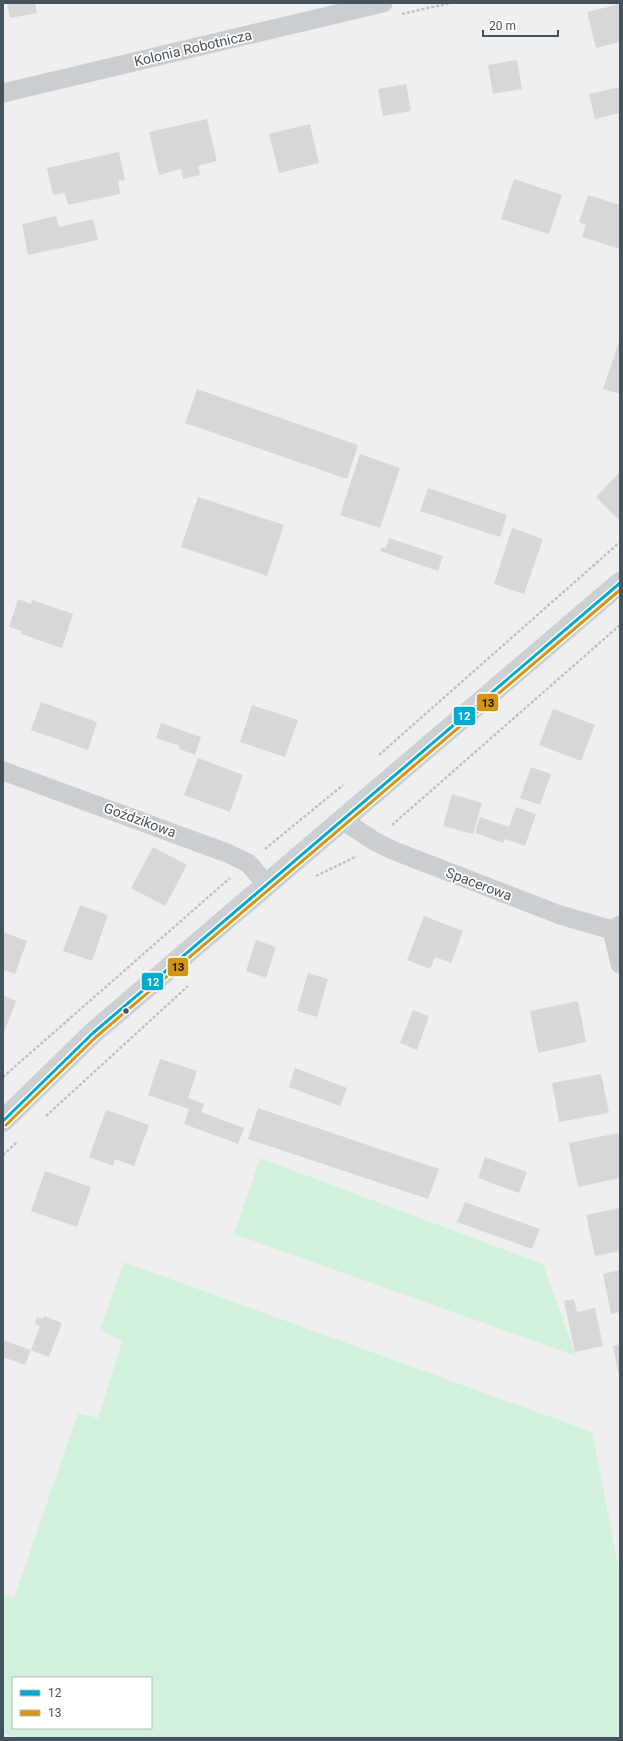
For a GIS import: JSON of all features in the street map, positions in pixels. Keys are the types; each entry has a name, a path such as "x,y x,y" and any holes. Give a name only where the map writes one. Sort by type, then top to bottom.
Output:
{"street":[{"name":"Kolonia Robotnicza","path":"3,93 384,3"},
{"path":"3,1120 93,1034 344,821 620,583"},
{"name":"Goździkowa","path":"3,771 227,852 248,864 267,885"},
{"name":"Spacerowa","path":"344,821 374,842 560,915 616,928"},
{"path":"616,928 620,964"}],"path":[{"path":"377,757 620,542"},
{"path":"314,876 356,857 620,624"},
{"path":"3,1077 248,864 346,782"},
{"path":"40,1120 192,982"},
{"path":"3,1156 23,1136"}],"green space":[{"path":"260,1158 543,1264 576,1356 234,1234"},
{"path":"124,1262 592,1432 620,1575 620,1738 15,1738 3,1733 3,1594 14,1598 78,1413 98,1418 122,1342 100,1329"}],"building":[{"path":"7,3 35,3 37,13 10,18"},
{"path":"620,4 620,42 596,48 587,12"},
{"path":"517,60 522,89 493,94 488,65"},
{"path":"406,84 411,111 383,116 378,89"},
{"path":"620,87 620,113 595,119 589,94"},
{"path":"207,119 217,161 198,166 200,175 183,179 181,169 159,175 149,132"},
{"path":"310,124 319,163 279,173 269,134"},
{"path":"119,152 125,180 118,181 120,194 68,205 65,193 53,195 47,168"},
{"path":"514,179 562,195 549,234 501,219"},
{"path":"588,195 620,205 620,249 582,237 586,225 579,222"},
{"path":"56,216 59,227 93,219 98,240 28,255 22,224"},
{"path":"620,339 620,394 603,389"},
{"path":"197,389 358,445 347,479 185,423"},
{"path":"360,454 400,468 380,528 340,515"},
{"path":"620,472 620,521 596,497"},
{"path":"428,488 507,515 500,537 420,511"},
{"path":"198,497 284,525 267,576 181,547"},
{"path":"512,528 543,539 524,594 494,584"},
{"path":"389,538 443,556 438,571 380,551 382,547 386,548"},
{"path":"18,599 31,604 32,600 73,614 62,648 21,634 22,631 9,627"},
{"path":"41,702 97,722 88,750 31,730"},
{"path":"252,705 298,720 285,757 240,742"},
{"path":"553,709 595,725 581,761 539,745"},
{"path":"161,723 201,737 195,755 179,749 180,746 156,738"},
{"path":"198,758 243,775 230,812 184,795"},
{"path":"531,767 551,774 540,805 520,798"},
{"path":"452,794 482,803 473,834 443,826"},
{"path":"516,807 536,814 525,846 505,839 503,843 475,833 480,817 509,827"},
{"path":"153,847 187,865 165,906 131,888"},
{"path":"80,905 108,915 92,961 63,951"},
{"path":"424,916 463,931 451,963 435,957 430,969 407,960"},
{"path":"3,932 27,941 15,974 3,970"},
{"path":"256,940 276,947 266,978 246,971"},
{"path":"308,973 328,979 317,1017 297,1011"},
{"path":"3,995 16,1001 3,1035"},
{"path":"578,1001 586,1042 538,1053 530,1011"},
{"path":"413,1010 429,1016 417,1050 400,1043"},
{"path":"160,1059 197,1071 188,1098 204,1104 201,1112 244,1128 238,1144 184,1124 189,1109 148,1095"},
{"path":"295,1068 347,1088 340,1106 289,1087"},
{"path":"601,1074 609,1113 559,1122 552,1083"},
{"path":"258,1108 439,1169 428,1199 248,1139"},
{"path":"106,1110 149,1125 134,1166 115,1159 113,1166 89,1157"},
{"path":"618,1133 620,1144 620,1178 578,1187 569,1143"},
{"path":"485,1157 527,1172 519,1193 478,1178"},
{"path":"45,1171 91,1187 77,1227 31,1211"},
{"path":"465,1202 540,1229 532,1249 457,1222"},
{"path":"620,1208 620,1251 595,1256 586,1215"},
{"path":"620,1270 620,1312 611,1314 603,1274"},
{"path":"574,1299 577,1312 595,1308 603,1346 575,1352 564,1301"},
{"path":"44,1316 62,1323 49,1357 31,1350 40,1326 35,1324 37,1317 43,1319"},
{"path":"3,1340 31,1350 25,1365 3,1357"},
{"path":"620,1344 620,1375 619,1376 613,1346"}],"transit line":[{"name":"12","path":"3,1121 93,1033 620,583"},
{"name":"13","path":"6,1125 96,1037 620,590"}]}
